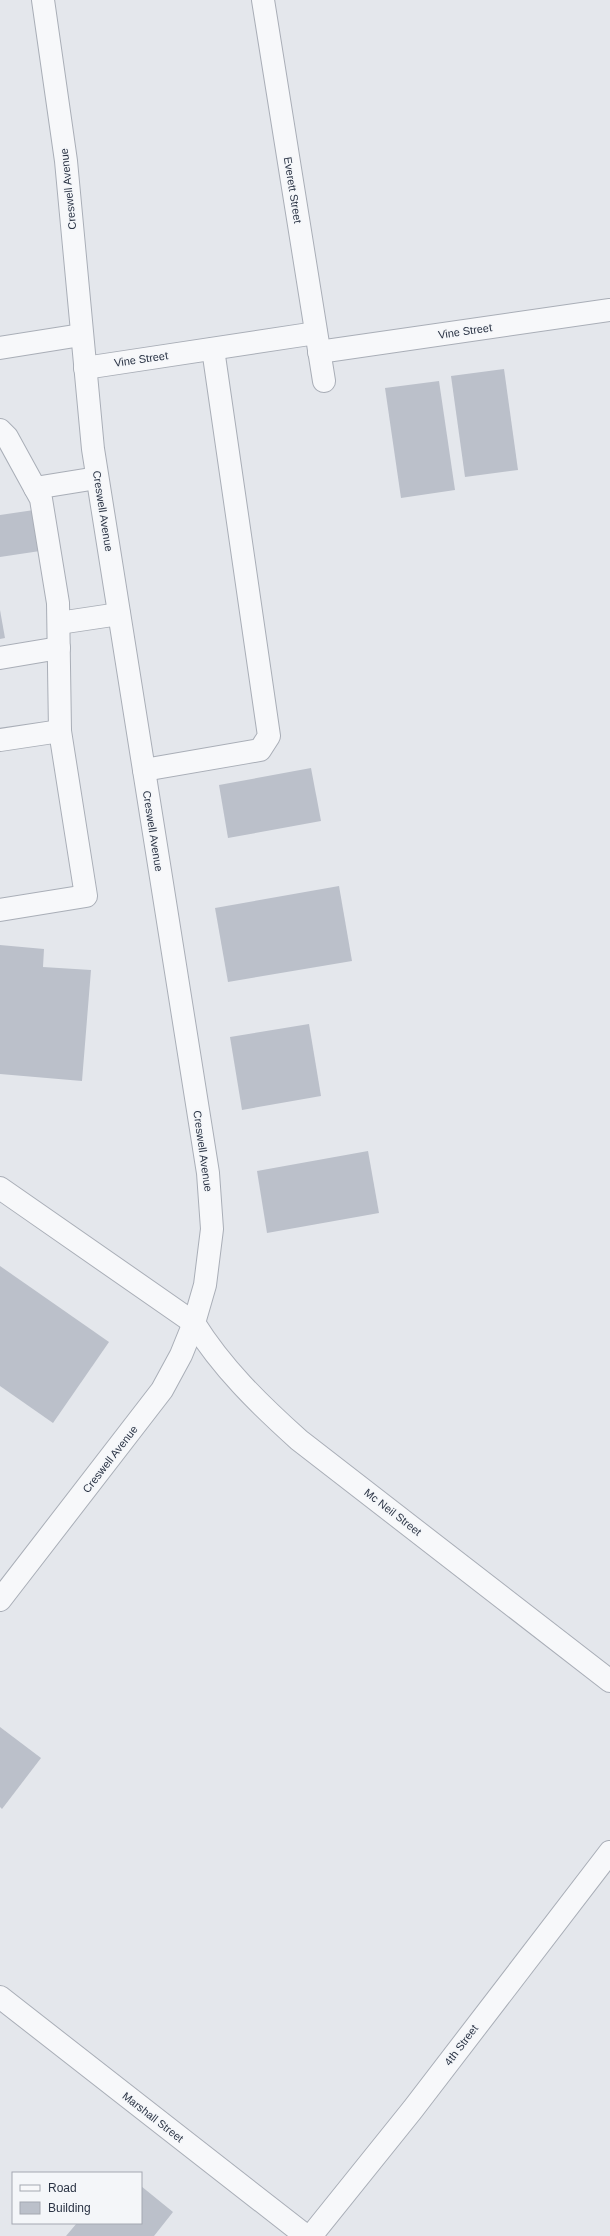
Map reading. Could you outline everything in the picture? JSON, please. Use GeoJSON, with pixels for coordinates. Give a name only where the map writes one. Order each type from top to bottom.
{"type":"FeatureCollection","features":[{"type":"Feature","properties":{"kind":"street","name":"Creswell Avenue"},"geometry":{"type":"LineString","coordinates":[[0,1600],[162,1390],[181,1355],[194,1323],[204,1285],[212,1229],[208,1173],[97,478],[84,368],[66,161],[43,0]]}},
{"type":"Feature","properties":{"kind":"street","name":"Everett Street"},"geometry":{"type":"LineString","coordinates":[[263,0],[324,381]]}},
{"type":"Feature","properties":{"kind":"street","name":"Vine Street"},"geometry":{"type":"LineString","coordinates":[[84,368],[213,349],[318,343],[610,310]]}},
{"type":"Feature","properties":{"kind":"street"},"geometry":{"type":"LineString","coordinates":[[0,348],[81,335]]}},
{"type":"Feature","properties":{"kind":"street"},"geometry":{"type":"LineString","coordinates":[[144,770],[260,750],[269,736],[213,349]]}},
{"type":"Feature","properties":{"kind":"street"},"geometry":{"type":"LineString","coordinates":[[0,430],[7,437],[41,499],[58,603],[60,731],[86,896],[0,910]]}},
{"type":"Feature","properties":{"kind":"street"},"geometry":{"type":"LineString","coordinates":[[35,488],[97,478]]}},
{"type":"Feature","properties":{"kind":"street"},"geometry":{"type":"LineString","coordinates":[[59,623],[119,614]]}},
{"type":"Feature","properties":{"kind":"street"},"geometry":{"type":"LineString","coordinates":[[0,658],[59,648]]}},
{"type":"Feature","properties":{"kind":"street"},"geometry":{"type":"LineString","coordinates":[[0,740],[60,731]]}},
{"type":"Feature","properties":{"kind":"street"},"geometry":{"type":"LineString","coordinates":[[0,1188],[194,1323]]}},
{"type":"Feature","properties":{"kind":"street","name":"Mc Neil Street"},"geometry":{"type":"LineString","coordinates":[[194,1323],[211,1351],[259,1404],[299,1440],[610,1681]]}},
{"type":"Feature","properties":{"kind":"street","name":"4th Street"},"geometry":{"type":"LineString","coordinates":[[311,2236],[413,2109],[610,1852]]}},
{"type":"Feature","properties":{"kind":"street","name":"Marshall Street"},"geometry":{"type":"LineString","coordinates":[[0,1997],[306,2236]]}},
{"type":"Feature","properties":{"kind":"building"},"geometry":{"type":"Polygon","coordinates":[[[504,369],[518,470],[465,477],[451,376],[504,369]]]}},
{"type":"Feature","properties":{"kind":"building"},"geometry":{"type":"Polygon","coordinates":[[[439,381],[455,490],[401,498],[385,388],[439,381]]]}},
{"type":"Feature","properties":{"kind":"building"},"geometry":{"type":"Polygon","coordinates":[[[34,510],[40,551],[0,557],[0,515],[34,510]]]}},
{"type":"Feature","properties":{"kind":"building"},"geometry":{"type":"Polygon","coordinates":[[[0,610],[5,638],[0,639],[0,610]]]}},
{"type":"Feature","properties":{"kind":"building"},"geometry":{"type":"Polygon","coordinates":[[[311,768],[321,821],[228,838],[219,785],[311,768]]]}},
{"type":"Feature","properties":{"kind":"building"},"geometry":{"type":"Polygon","coordinates":[[[339,886],[352,961],[228,982],[215,908],[339,886]]]}},
{"type":"Feature","properties":{"kind":"building"},"geometry":{"type":"Polygon","coordinates":[[[0,945],[44,949],[43,967],[91,970],[82,1081],[0,1074],[0,945]]]}},
{"type":"Feature","properties":{"kind":"building"},"geometry":{"type":"Polygon","coordinates":[[[309,1024],[321,1096],[242,1110],[230,1037],[309,1024]]]}},
{"type":"Feature","properties":{"kind":"building"},"geometry":{"type":"Polygon","coordinates":[[[368,1151],[379,1213],[267,1233],[257,1171],[368,1151]]]}},
{"type":"Feature","properties":{"kind":"building"},"geometry":{"type":"Polygon","coordinates":[[[0,1266],[109,1342],[53,1423],[0,1386],[0,1266]]]}},
{"type":"Feature","properties":{"kind":"building"},"geometry":{"type":"Polygon","coordinates":[[[0,1727],[41,1758],[2,1809],[0,1807],[0,1727]]]}},
{"type":"Feature","properties":{"kind":"building"},"geometry":{"type":"Polygon","coordinates":[[[142,2187],[173,2212],[154,2236],[66,2236],[76,2224],[142,2224],[142,2187]]]}}]}
